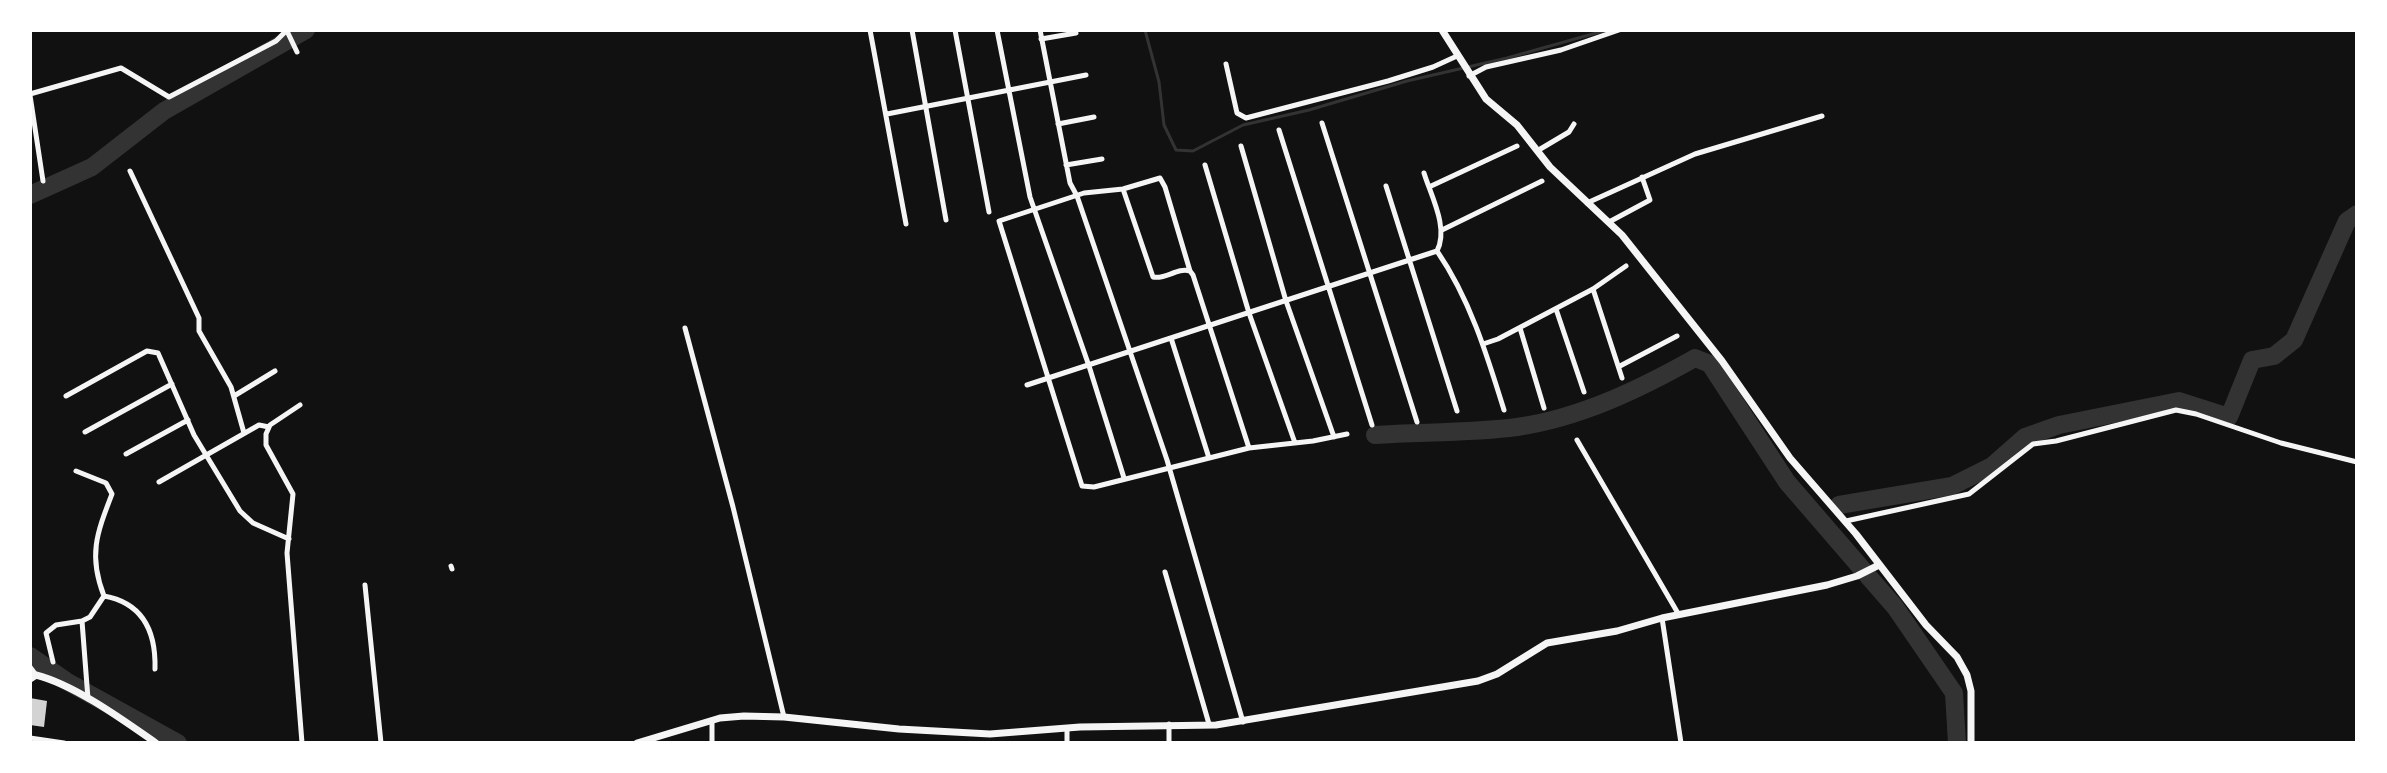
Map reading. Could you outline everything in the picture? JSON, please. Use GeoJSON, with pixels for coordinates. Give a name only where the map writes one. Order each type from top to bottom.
{"type":"FeatureCollection","features":[{"type":"Feature","properties":{"kind":"street"},"geometry":{"type":"LineString","coordinates":[[870,30],[906,224]]}},
{"type":"Feature","properties":{"kind":"street"},"geometry":{"type":"LineString","coordinates":[[912,30],[946,220]]}},
{"type":"Feature","properties":{"kind":"street"},"geometry":{"type":"LineString","coordinates":[[955,30],[989,212]]}},
{"type":"Feature","properties":{"kind":"street"},"geometry":{"type":"LineString","coordinates":[[998,30],[1030,197],[1036,208],[1089,366],[1124,478]]}},
{"type":"Feature","properties":{"kind":"street"},"geometry":{"type":"LineString","coordinates":[[1040,30],[1070,183],[1077,195],[1169,467],[1244,722]]}},
{"type":"Feature","properties":{"kind":"street"},"geometry":{"type":"LineString","coordinates":[[1442,30],[1468,75],[1497,110],[1517,125],[1537,151],[1587,203],[1609,222],[1642,259],[1722,360],[1790,458],[1846,521],[1926,625],[1950,649],[1967,675],[1972,700],[1971,743]]}},
{"type":"Feature","properties":{"kind":"street"},"geometry":{"type":"LineString","coordinates":[[1468,75],[1486,67],[1561,50],[1619,30]]}},
{"type":"Feature","properties":{"kind":"street"},"geometry":{"type":"LineString","coordinates":[[43,181],[30,95],[122,68],[170,97],[231,66],[288,32],[297,52]]}},
{"type":"Feature","properties":{"kind":"street"},"geometry":{"type":"LineString","coordinates":[[1041,39],[1076,33]]}},
{"type":"Feature","properties":{"kind":"street"},"geometry":{"type":"LineString","coordinates":[[1226,64],[1237,113],[1246,118],[1388,81],[1457,57]]}},
{"type":"Feature","properties":{"kind":"street"},"geometry":{"type":"LineString","coordinates":[[887,114],[1086,75]]}},
{"type":"Feature","properties":{"kind":"street"},"geometry":{"type":"LineString","coordinates":[[1587,203],[1695,154],[1822,116]]}},
{"type":"Feature","properties":{"kind":"street"},"geometry":{"type":"LineString","coordinates":[[1058,124],[1094,117]]}},
{"type":"Feature","properties":{"kind":"street"},"geometry":{"type":"LineString","coordinates":[[1322,123],[1417,422]]}},
{"type":"Feature","properties":{"kind":"street"},"geometry":{"type":"LineString","coordinates":[[1537,151],[1569,132],[1575,124]]}},
{"type":"Feature","properties":{"kind":"street"},"geometry":{"type":"LineString","coordinates":[[1279,130],[1372,425]]}},
{"type":"Feature","properties":{"kind":"street"},"geometry":{"type":"LineString","coordinates":[[1241,146],[1286,301],[1334,437]]}},
{"type":"Feature","properties":{"kind":"street"},"geometry":{"type":"LineString","coordinates":[[1429,187],[1517,146]]}},
{"type":"Feature","properties":{"kind":"street"},"geometry":{"type":"LineString","coordinates":[[1066,165],[1101,159]]}},
{"type":"Feature","properties":{"kind":"street"},"geometry":{"type":"LineString","coordinates":[[1205,165],[1249,313],[1294,443]]}},
{"type":"Feature","properties":{"kind":"street"},"geometry":{"type":"LineString","coordinates":[[130,171],[199,318],[199,331],[234,396],[244,433]]}},
{"type":"Feature","properties":{"kind":"street"},"geometry":{"type":"LineString","coordinates":[[1027,386],[1437,251],[1442,242],[1442,230],[1424,173]]}},
{"type":"Feature","properties":{"kind":"street"},"geometry":{"type":"LineString","coordinates":[[1609,222],[1650,200],[1642,177]]}},
{"type":"Feature","properties":{"kind":"street"},"geometry":{"type":"LineString","coordinates":[[1249,448],[1190,271],[1165,187],[1160,178],[1123,189],[1077,195],[1000,219],[999,223],[1082,486],[1087,488],[1249,448],[1347,434]]}},
{"type":"Feature","properties":{"kind":"street"},"geometry":{"type":"LineString","coordinates":[[1442,230],[1542,181]]}},
{"type":"Feature","properties":{"kind":"street"},"geometry":{"type":"LineString","coordinates":[[1386,186],[1457,411]]}},
{"type":"Feature","properties":{"kind":"street"},"geometry":{"type":"LineString","coordinates":[[1123,189],[1153,277],[1160,278],[1182,270],[1190,271]]}},
{"type":"Feature","properties":{"kind":"street"},"geometry":{"type":"LineString","coordinates":[[1437,251],[1448,267],[1483,344],[1504,410]]}},
{"type":"Feature","properties":{"kind":"street"},"geometry":{"type":"LineString","coordinates":[[1483,344],[1520,328],[1593,289],[1626,266]]}},
{"type":"Feature","properties":{"kind":"street"},"geometry":{"type":"LineString","coordinates":[[1593,289],[1620,366],[1622,378]]}},
{"type":"Feature","properties":{"kind":"street"},"geometry":{"type":"LineString","coordinates":[[1556,309],[1584,392]]}},
{"type":"Feature","properties":{"kind":"street"},"geometry":{"type":"LineString","coordinates":[[684,328],[733,507],[784,717]]}},
{"type":"Feature","properties":{"kind":"street"},"geometry":{"type":"LineString","coordinates":[[1520,328],[1544,408]]}},
{"type":"Feature","properties":{"kind":"street"},"geometry":{"type":"LineString","coordinates":[[1620,366],[1677,336]]}},
{"type":"Feature","properties":{"kind":"street"},"geometry":{"type":"LineString","coordinates":[[1171,338],[1209,458]]}},
{"type":"Feature","properties":{"kind":"street"},"geometry":{"type":"LineString","coordinates":[[66,396],[147,351],[158,353],[194,435],[240,511],[253,523],[289,539]]}},
{"type":"Feature","properties":{"kind":"street"},"geometry":{"type":"LineString","coordinates":[[234,396],[275,371]]}},
{"type":"Feature","properties":{"kind":"street"},"geometry":{"type":"LineString","coordinates":[[85,432],[172,384]]}},
{"type":"Feature","properties":{"kind":"street"},"geometry":{"type":"LineString","coordinates":[[300,405],[269,427],[266,445],[293,494],[287,553],[302,743]]}},
{"type":"Feature","properties":{"kind":"street"},"geometry":{"type":"LineString","coordinates":[[1846,521],[1969,494],[2033,444],[2056,441],[2176,410],[2196,414],[2281,444],[2357,462]]}},
{"type":"Feature","properties":{"kind":"street"},"geometry":{"type":"LineString","coordinates":[[126,454],[188,420]]}},
{"type":"Feature","properties":{"kind":"street"},"geometry":{"type":"LineString","coordinates":[[159,482],[259,425],[269,427]]}},
{"type":"Feature","properties":{"kind":"street"},"geometry":{"type":"LineString","coordinates":[[1576,440],[1679,615]]}},
{"type":"Feature","properties":{"kind":"street"},"geometry":{"type":"LineString","coordinates":[[76,471],[106,483],[112,494],[98,527],[94,561],[104,597]]}},
{"type":"Feature","properties":{"kind":"street"},"geometry":{"type":"LineString","coordinates":[[637,743],[712,721],[735,717],[784,717],[871,727],[973,734],[1244,722],[1478,681],[1497,674],[1547,643],[1617,631],[1662,618],[1827,585],[1857,576],[1879,565]]}},
{"type":"Feature","properties":{"kind":"street"},"geometry":{"type":"LineString","coordinates":[[1165,572],[1209,724]]}},
{"type":"Feature","properties":{"kind":"street"},"geometry":{"type":"LineString","coordinates":[[365,585],[381,743]]}},
{"type":"Feature","properties":{"kind":"street"},"geometry":{"type":"LineString","coordinates":[[53,662],[46,633],[56,625],[82,621],[90,617],[104,597]]}},
{"type":"Feature","properties":{"kind":"street"},"geometry":{"type":"LineString","coordinates":[[104,597],[121,599],[136,611],[149,628],[155,649],[155,669]]}},
{"type":"Feature","properties":{"kind":"street"},"geometry":{"type":"LineString","coordinates":[[1662,618],[1681,743]]}},
{"type":"Feature","properties":{"kind":"street"},"geometry":{"type":"LineString","coordinates":[[82,621],[88,700]]}},
{"type":"Feature","properties":{"kind":"street"},"geometry":{"type":"LineString","coordinates":[[30,667],[33,677],[88,700],[156,743]]}},
{"type":"Feature","properties":{"kind":"street"},"geometry":{"type":"LineString","coordinates":[[712,721],[712,743]]}},
{"type":"Feature","properties":{"kind":"street"},"geometry":{"type":"LineString","coordinates":[[1169,724],[1170,743]]}},
{"type":"Feature","properties":{"kind":"street"},"geometry":{"type":"LineString","coordinates":[[1067,729],[1067,743]]}},
{"type":"Feature","properties":{"kind":"street"},"geometry":{"type":"LineString","coordinates":[[30,738],[64,743]]}},
{"type":"Feature","properties":{"kind":"building"},"geometry":{"type":"Polygon","coordinates":[[[30,698],[47,701],[44,727],[30,725],[30,698]]]}},
{"type":"Feature","properties":{"kind":"waterway"},"geometry":{"type":"LineString","coordinates":[[30,195],[92,167],[164,111],[306,30]]}},
{"type":"Feature","properties":{"kind":"waterway"},"geometry":{"type":"LineString","coordinates":[[1145,30],[1159,82],[1164,125],[1176,150],[1193,151],[1243,125],[1309,110],[1407,81],[1507,58],[1607,30]]}},
{"type":"Feature","properties":{"kind":"waterway"},"geometry":{"type":"LineString","coordinates":[[1839,505],[1952,486],[1992,466],[2025,437],[2059,425],[2179,401],[2229,417],[2252,360],[2274,356],[2294,340],[2347,221],[2357,214]]}},
{"type":"Feature","properties":{"kind":"waterway"},"geometry":{"type":"LineString","coordinates":[[1375,435],[1482,430],[1540,423],[1609,401],[1695,358],[1710,364],[1787,482],[1863,570]]}},
{"type":"Feature","properties":{"kind":"waterway"},"geometry":{"type":"LineString","coordinates":[[1868,576],[1895,607],[1954,693],[1957,743]]}},
{"type":"Feature","properties":{"kind":"waterway"},"geometry":{"type":"LineString","coordinates":[[30,656],[66,681],[178,743]]}}]}
